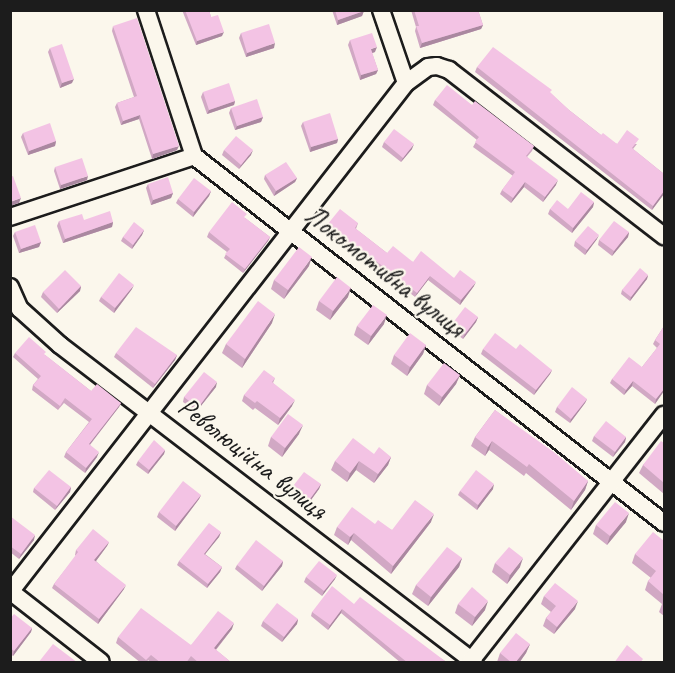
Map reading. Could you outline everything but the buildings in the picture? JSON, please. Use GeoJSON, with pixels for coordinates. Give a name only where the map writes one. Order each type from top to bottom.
{"type":"FeatureCollection","features":[{"type":"Feature","properties":{"kind":"street"},"geometry":{"type":"LineString","coordinates":[[10,217],[194,156],[146,10]]}},
{"type":"Feature","properties":{"kind":"street"},"geometry":{"type":"LineString","coordinates":[[381,10],[406,83]]}},
{"type":"Feature","properties":{"kind":"street"},"geometry":{"type":"LineString","coordinates":[[101,663],[11,592],[406,83],[428,68],[437,66],[449,70],[664,236]]}},
{"type":"Feature","properties":{"kind":"street","name":"Локомотивна вулиця"},"geometry":{"type":"LineString","coordinates":[[194,156],[664,523]]}},
{"type":"Feature","properties":{"kind":"street","name":"Революційна вулиця"},"geometry":{"type":"LineString","coordinates":[[10,287],[20,309],[60,345],[472,662]]}},
{"type":"Feature","properties":{"kind":"street"},"geometry":{"type":"LineString","coordinates":[[472,662],[664,415]]}}]}
